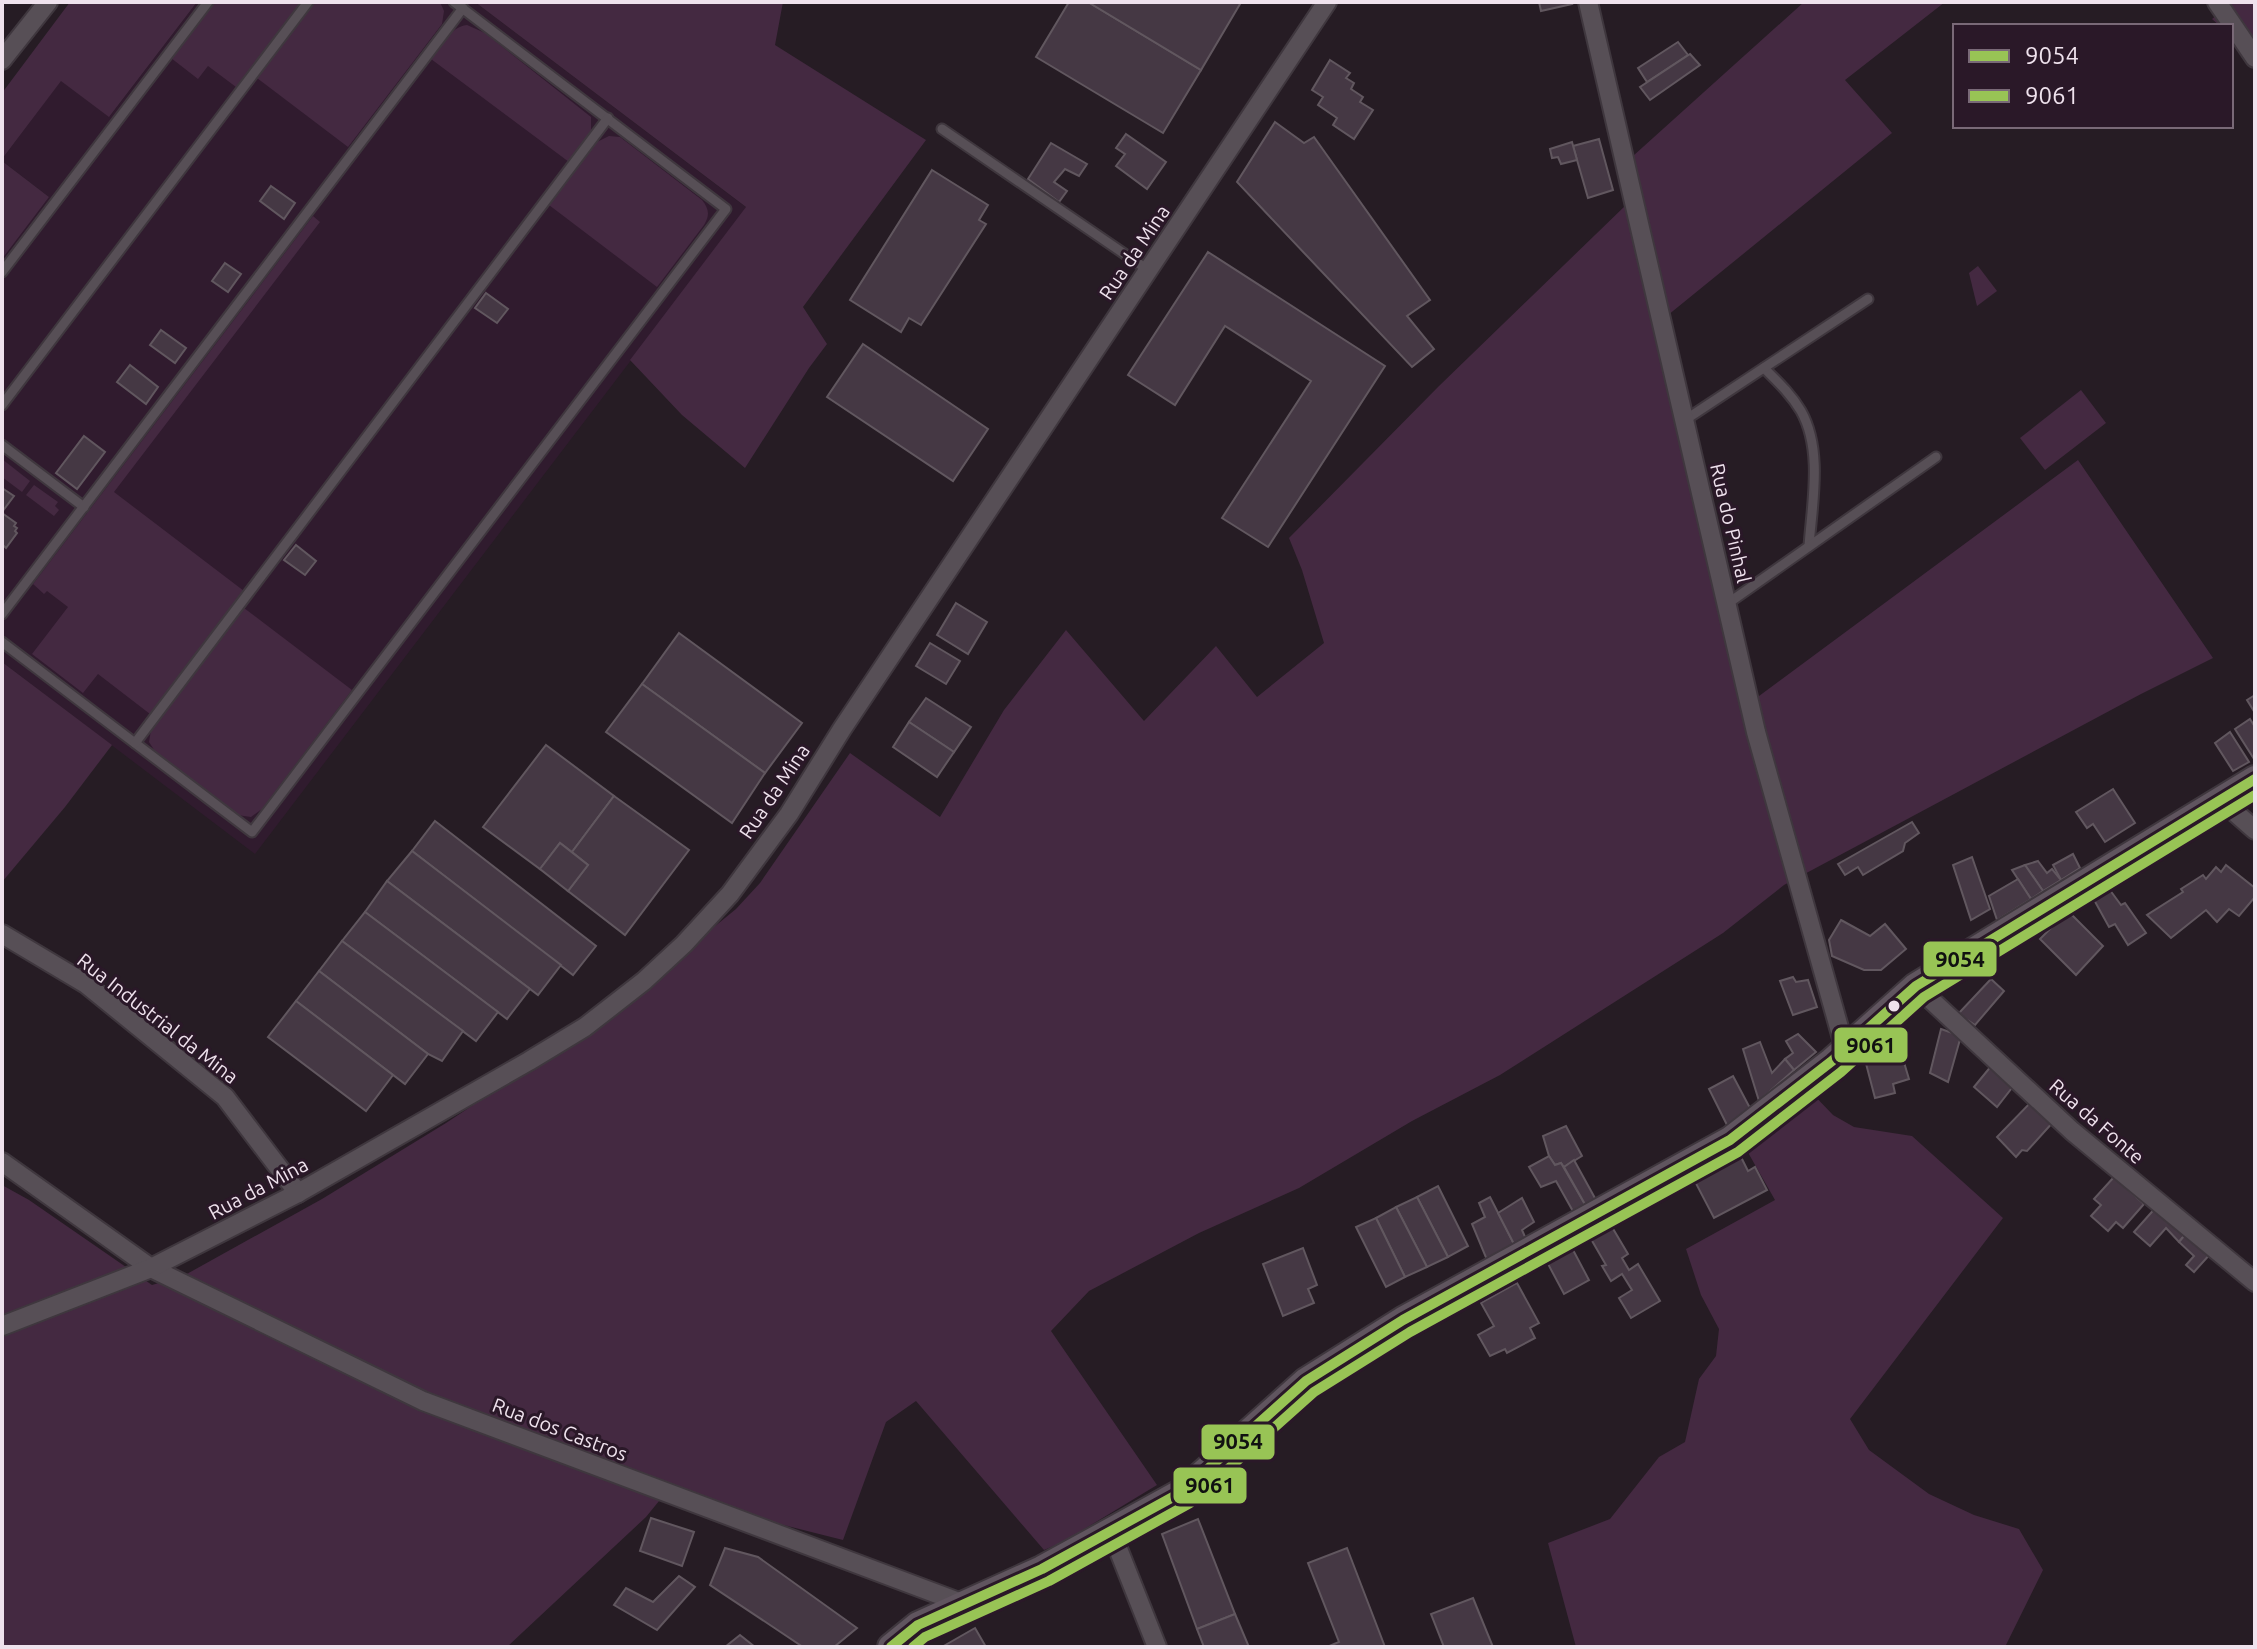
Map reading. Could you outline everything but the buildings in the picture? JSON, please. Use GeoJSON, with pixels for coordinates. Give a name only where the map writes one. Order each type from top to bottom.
{"type":"FeatureCollection","features":[{"type":"Feature","properties":{"kind":"street"},"geometry":{"type":"LineString","coordinates":[[2,60],[48,2]]}},
{"type":"Feature","properties":{"kind":"street","name":"Rua da Mina"},"geometry":{"type":"LineString","coordinates":[[2,1326],[151,1268],[298,1193],[585,1027],[644,981],[684,944],[730,894],[789,814],[859,703],[1327,2]]}},
{"type":"Feature","properties":{"kind":"street","name":"Rua do Pinhal"},"geometry":{"type":"LineString","coordinates":[[1588,2],[1756,732],[1845,1049]]}},
{"type":"Feature","properties":{"kind":"street"},"geometry":{"type":"LineString","coordinates":[[2217,2],[2232,24]]}},
{"type":"Feature","properties":{"kind":"street"},"geometry":{"type":"LineString","coordinates":[[2233,26],[2255,58]]}},
{"type":"Feature","properties":{"kind":"street"},"geometry":{"type":"LineString","coordinates":[[891,1647],[918,1625],[1042,1569],[1182,1492],[1306,1381],[1403,1320],[1730,1140],[1845,1049],[1916,986],[2255,779]]}},
{"type":"Feature","properties":{"kind":"street"},"geometry":{"type":"LineString","coordinates":[[2222,801],[2255,830]]}},
{"type":"Feature","properties":{"kind":"street","name":"Rua Industrial da Mina"},"geometry":{"type":"LineString","coordinates":[[2,934],[86,984],[225,1097],[298,1193]]}},
{"type":"Feature","properties":{"kind":"street","name":"Rua da Fonte"},"geometry":{"type":"LineString","coordinates":[[1916,986],[2072,1131],[2255,1282]]}},
{"type":"Feature","properties":{"kind":"street"},"geometry":{"type":"LineString","coordinates":[[2,1162],[151,1268]]}},
{"type":"Feature","properties":{"kind":"street","name":"Rua dos Castros"},"geometry":{"type":"LineString","coordinates":[[151,1268],[423,1401],[964,1604]]}},
{"type":"Feature","properties":{"kind":"street"},"geometry":{"type":"LineString","coordinates":[[1111,1531],[1157,1647]]}},
{"type":"Feature","properties":{"kind":"lane"},"geometry":{"type":"LineString","coordinates":[[2,272],[208,2]]}},
{"type":"Feature","properties":{"kind":"lane"},"geometry":{"type":"LineString","coordinates":[[2,405],[308,2]]}},
{"type":"Feature","properties":{"kind":"lane"},"geometry":{"type":"LineString","coordinates":[[2,614],[458,5],[726,209],[252,832],[2,642]]}},
{"type":"Feature","properties":{"kind":"lane"},"geometry":{"type":"LineString","coordinates":[[135,743],[608,118]]}},
{"type":"Feature","properties":{"kind":"lane"},"geometry":{"type":"LineString","coordinates":[[942,129],[1148,270]]}},
{"type":"Feature","properties":{"kind":"lane"},"geometry":{"type":"LineString","coordinates":[[1685,420],[1868,299]]}},
{"type":"Feature","properties":{"kind":"lane"},"geometry":{"type":"LineString","coordinates":[[1764,368],[1784,387],[1802,412],[1811,443],[1814,479],[1809,546]]}},
{"type":"Feature","properties":{"kind":"lane"},"geometry":{"type":"LineString","coordinates":[[2,445],[84,507]]}},
{"type":"Feature","properties":{"kind":"lane"},"geometry":{"type":"LineString","coordinates":[[1727,604],[1936,457]]}},
{"type":"Feature","properties":{"kind":"shaded area"},"geometry":{"type":"Polygon","coordinates":[[[70,2],[197,2],[109,117],[61,81],[2,159],[2,93],[70,2]]]}},
{"type":"Feature","properties":{"kind":"shaded area"},"geometry":{"type":"Polygon","coordinates":[[[197,2],[475,2],[747,208],[255,854],[2,662],[2,259],[49,197],[2,159],[61,80],[110,116],[197,2]]]}},
{"type":"Feature","properties":{"kind":"shaded area"},"geometry":{"type":"Polygon","coordinates":[[[214,2],[302,2],[236,87],[208,66],[198,79],[171,58],[214,2]]]}},
{"type":"Feature","properties":{"kind":"shaded area"},"geometry":{"type":"Polygon","coordinates":[[[315,2],[440,2],[444,11],[442,24],[348,147],[257,78],[315,2]]]}},
{"type":"Feature","properties":{"kind":"shaded area"},"geometry":{"type":"Polygon","coordinates":[[[475,2],[783,2],[775,45],[926,140],[803,307],[827,344],[745,468],[682,415],[630,360],[746,207],[475,2]]]}},
{"type":"Feature","properties":{"kind":"shaded area"},"geometry":{"type":"Polygon","coordinates":[[[1804,2],[1945,2],[1845,80],[1892,133],[1657,324],[1755,699],[2078,460],[2213,658],[1784,885],[1723,933],[1500,1075],[1412,1121],[1299,1188],[1199,1233],[1089,1291],[1051,1331],[1157,1485],[1063,1542],[1044,1550],[916,1401],[886,1422],[843,1540],[708,1506],[668,1490],[646,1517],[507,1647],[2,1647],[2,1185],[29,1200],[152,1285],[185,1275],[322,1199],[446,1123],[595,1024],[736,909],[760,883],[850,753],[940,817],[1004,710],[1066,630],[1144,721],[1216,646],[1257,697],[1324,643],[1289,538],[1439,386],[1626,205],[1633,156],[1804,2]]]}},
{"type":"Feature","properties":{"kind":"shaded area"},"geometry":{"type":"Polygon","coordinates":[[[2233,2],[2255,2],[2255,57],[2233,29],[2233,24],[2218,24],[2212,19],[2233,2]]]}},
{"type":"Feature","properties":{"kind":"shaded area"},"geometry":{"type":"Polygon","coordinates":[[[467,25],[485,33],[591,117],[591,133],[569,162],[431,59],[451,33],[467,25]]]}},
{"type":"Feature","properties":{"kind":"shaded area"},"geometry":{"type":"Polygon","coordinates":[[[609,136],[620,137],[702,200],[707,209],[704,225],[657,287],[549,205],[597,142],[609,136]]]}},
{"type":"Feature","properties":{"kind":"shaded area"},"geometry":{"type":"Polygon","coordinates":[[[2,161],[49,197],[2,259],[2,161]]]}},
{"type":"Feature","properties":{"kind":"shaded area"},"geometry":{"type":"Polygon","coordinates":[[[313,216],[320,222],[114,492],[244,591],[150,714],[98,674],[83,693],[32,654],[68,607],[33,584],[313,216]]]}},
{"type":"Feature","properties":{"kind":"shaded area"},"geometry":{"type":"Polygon","coordinates":[[[1978,266],[1997,291],[1977,306],[1969,273],[1978,266]]]}},
{"type":"Feature","properties":{"kind":"shaded area"},"geometry":{"type":"Polygon","coordinates":[[[2081,390],[2106,423],[2045,470],[2020,438],[2081,390]]]}},
{"type":"Feature","properties":{"kind":"shaded area"},"geometry":{"type":"Polygon","coordinates":[[[2,459],[30,481],[22,492],[2,477],[2,459]]]}},
{"type":"Feature","properties":{"kind":"shaded area"},"geometry":{"type":"Polygon","coordinates":[[[34,485],[58,502],[55,506],[59,510],[54,516],[26,495],[34,485]]]}},
{"type":"Feature","properties":{"kind":"shaded area"},"geometry":{"type":"Polygon","coordinates":[[[244,608],[352,690],[262,809],[251,817],[237,815],[156,753],[149,742],[151,730],[244,608]]]}},
{"type":"Feature","properties":{"kind":"shaded area"},"geometry":{"type":"Polygon","coordinates":[[[2,662],[112,745],[2,882],[2,662]]]}},
{"type":"Feature","properties":{"kind":"shaded area"},"geometry":{"type":"Polygon","coordinates":[[[1810,1091],[1833,1115],[1854,1127],[1912,1136],[2003,1218],[1850,1419],[1869,1450],[1929,1494],[1974,1515],[2019,1529],[2043,1570],[2005,1647],[1576,1647],[1548,1543],[1610,1519],[1659,1457],[1685,1442],[1699,1379],[1716,1356],[1719,1329],[1701,1295],[1686,1249],[1775,1200],[1746,1149],[1810,1091]]]}},
{"type":"Feature","properties":{"kind":"transit line","name":"9054"},"geometry":{"type":"LineString","coordinates":[[891,1647],[918,1625],[1042,1569],[1182,1492],[1306,1381],[1403,1320],[1730,1140],[1832,1061],[1916,986],[2255,779]]}},
{"type":"Feature","properties":{"kind":"transit line","name":"9061"},"geometry":{"type":"LineString","coordinates":[[913,1647],[925,1637],[1049,1581],[1190,1503],[1314,1392],[1410,1332],[1738,1152],[1841,1072],[1924,997],[2255,795]]}}]}
